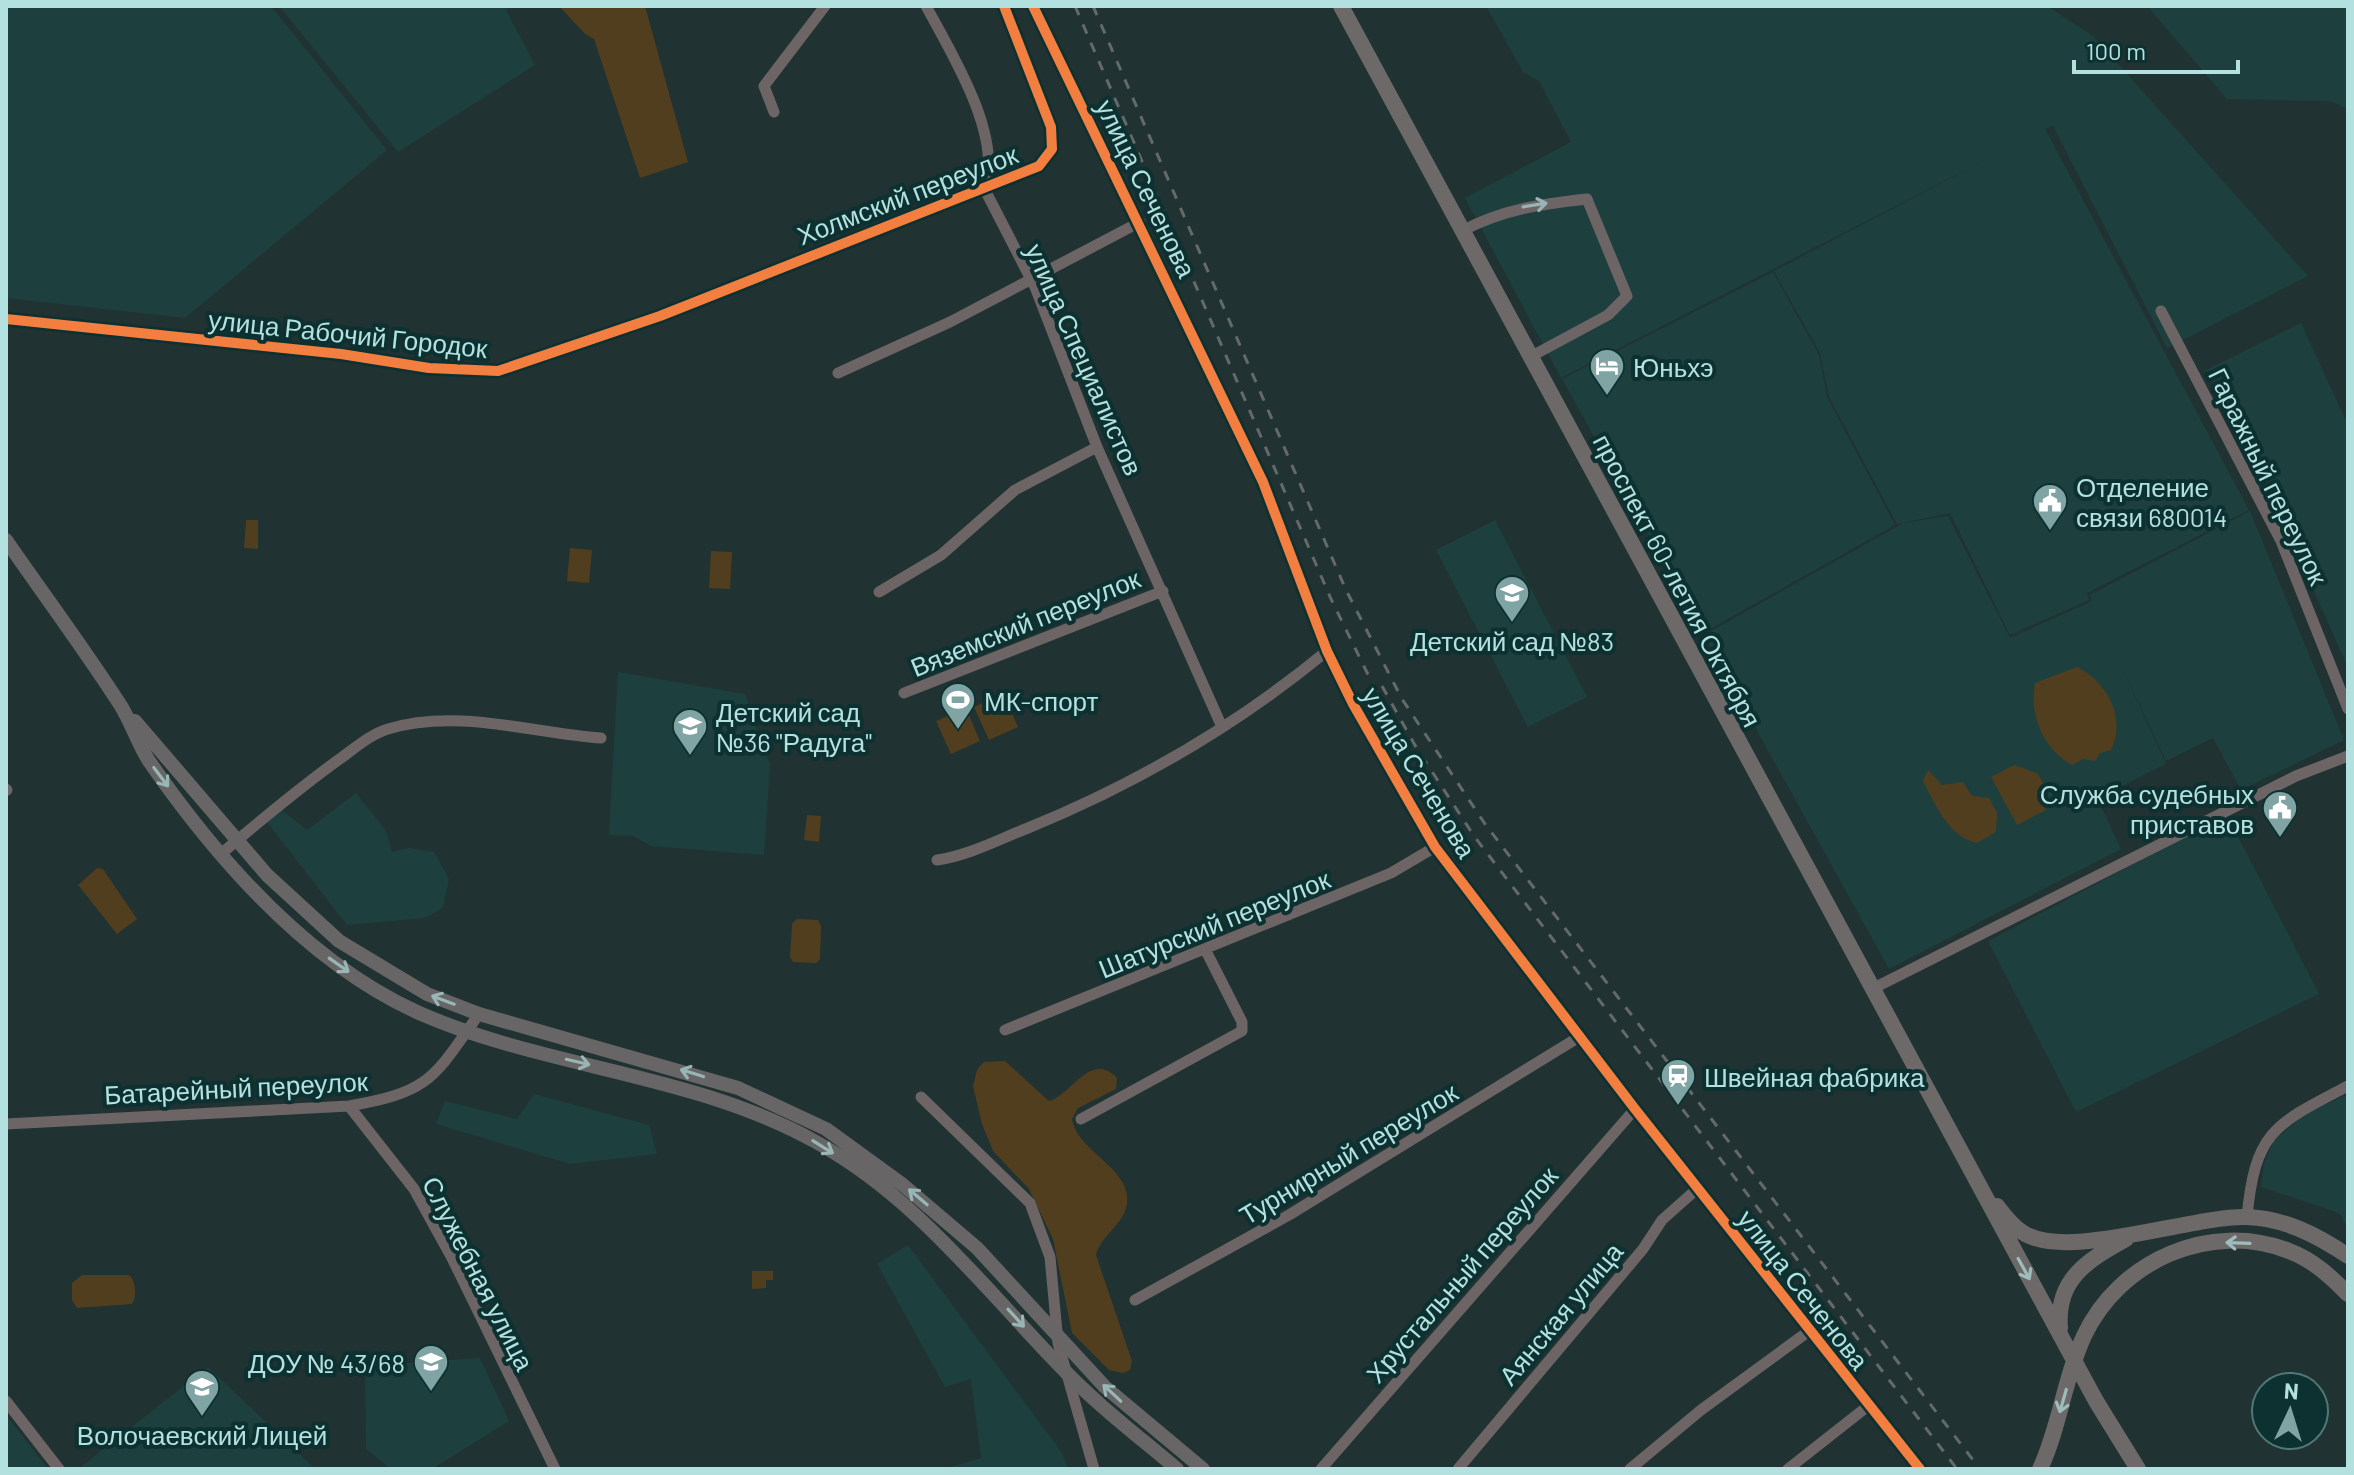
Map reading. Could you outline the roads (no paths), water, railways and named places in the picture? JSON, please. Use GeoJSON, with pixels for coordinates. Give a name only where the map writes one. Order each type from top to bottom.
{"type":"FeatureCollection","features":[{"type":"Feature","properties":{"kind":"highway","name":"проспект 60-летия Октября"},"geometry":{"type":"LineString","coordinates":[[1341,6],[1973,1176],[2138,1469]]}},
{"type":"Feature","properties":{"kind":"highway","name":"проспект 60-летия Октября"},"geometry":{"type":"LineString","coordinates":[[1973,1176],[2022,1233],[2040,1240],[2069,1243],[2208,1219],[2247,1217],[2304,1229],[2348,1256]]}},
{"type":"Feature","properties":{"kind":"highway"},"geometry":{"type":"LineString","coordinates":[[2065,1344],[2058,1309],[2067,1283],[2110,1248],[2138,1233]]}},
{"type":"Feature","properties":{"kind":"highway"},"geometry":{"type":"LineString","coordinates":[[2040,1469],[2084,1335],[2099,1308],[2131,1276],[2172,1252],[2203,1243],[2262,1244],[2288,1250],[2312,1262],[2348,1294]]}},
{"type":"Feature","properties":{"kind":"main road"},"geometry":{"type":"LineString","coordinates":[[6,540],[123,709],[147,758],[222,853],[290,924],[328,957],[374,989],[408,1007],[468,1030],[544,1054],[668,1083],[780,1124],[818,1143],[925,1223],[964,1260],[1093,1400],[1166,1450],[1203,1469]]}},
{"type":"Feature","properties":{"kind":"main road"},"geometry":{"type":"LineString","coordinates":[[123,709],[161,748],[236,842],[301,909],[339,941],[427,994],[549,1037],[685,1071],[780,1105],[826,1129],[864,1156],[977,1248],[1070,1352],[1166,1450],[1177,1469]]}},
{"type":"Feature","properties":{"kind":"street"},"geometry":{"type":"LineString","coordinates":[[774,112],[764,86],[825,6]]}},
{"type":"Feature","properties":{"kind":"street"},"geometry":{"type":"LineString","coordinates":[[926,6],[963,78],[989,144],[991,160],[985,190]]}},
{"type":"Feature","properties":{"kind":"street","name":"Холмский переулок"},"geometry":{"type":"LineString","coordinates":[[764,274],[985,190],[1039,166],[1048,157],[1054,141],[1033,73],[1004,6]]}},
{"type":"Feature","properties":{"kind":"street","name":"улица Сеченова"},"geometry":{"type":"LineString","coordinates":[[1033,6],[1263,482],[1327,651],[1353,704],[1435,847],[1635,1109],[1920,1469]]}},
{"type":"Feature","properties":{"kind":"street","name":"улица Специалистов"},"geometry":{"type":"LineString","coordinates":[[985,190],[1020,263],[1031,278],[1097,447],[1222,727]]}},
{"type":"Feature","properties":{"kind":"street"},"geometry":{"type":"LineString","coordinates":[[1462,231],[1492,215],[1520,207],[1587,199],[1627,296],[1608,315],[1530,357]]}},
{"type":"Feature","properties":{"kind":"street"},"geometry":{"type":"LineString","coordinates":[[838,373],[950,322],[1140,222]]}},
{"type":"Feature","properties":{"kind":"street","name":"улица Рабочий Городок"},"geometry":{"type":"LineString","coordinates":[[6,319],[487,372],[660,316],[764,274]]}},
{"type":"Feature","properties":{"kind":"street","name":"Гаражный переулок"},"geometry":{"type":"LineString","coordinates":[[2161,311],[2281,541],[2348,709]]}},
{"type":"Feature","properties":{"kind":"street"},"geometry":{"type":"LineString","coordinates":[[879,592],[908,578],[941,555],[1015,490],[1097,447]]}},
{"type":"Feature","properties":{"kind":"street","name":"Вяземский переулок"},"geometry":{"type":"LineString","coordinates":[[904,693],[1163,591]]}},
{"type":"Feature","properties":{"kind":"street"},"geometry":{"type":"LineString","coordinates":[[937,860],[970,855],[1139,779],[1222,727],[1327,651]]}},
{"type":"Feature","properties":{"kind":"street"},"geometry":{"type":"LineString","coordinates":[[222,853],[280,801],[386,729],[422,723],[473,724],[541,727],[601,738]]}},
{"type":"Feature","properties":{"kind":"street"},"geometry":{"type":"LineString","coordinates":[[1872,989],[2296,776],[2348,756]]}},
{"type":"Feature","properties":{"kind":"street","name":"Шатурский переулок"},"geometry":{"type":"LineString","coordinates":[[1005,1030],[1206,951],[1391,873],[1435,847]]}},
{"type":"Feature","properties":{"kind":"street"},"geometry":{"type":"LineString","coordinates":[[1081,1119],[1242,1031],[1242,1022],[1206,951]]}},
{"type":"Feature","properties":{"kind":"street","name":"Батарейный переулок"},"geometry":{"type":"LineString","coordinates":[[6,1124],[349,1106],[416,1090],[436,1073],[479,1014]]}},
{"type":"Feature","properties":{"kind":"street","name":"Турнирный переулок"},"geometry":{"type":"LineString","coordinates":[[1135,1300],[1289,1215],[1579,1037]]}},
{"type":"Feature","properties":{"kind":"street"},"geometry":{"type":"LineString","coordinates":[[2247,1217],[2257,1157],[2271,1134],[2299,1111],[2348,1086]]}},
{"type":"Feature","properties":{"kind":"street"},"geometry":{"type":"LineString","coordinates":[[921,1097],[1030,1203],[1050,1257],[1058,1343],[1094,1469]]}},
{"type":"Feature","properties":{"kind":"street","name":"Служебная улица"},"geometry":{"type":"LineString","coordinates":[[349,1106],[414,1189],[452,1258],[555,1469]]}},
{"type":"Feature","properties":{"kind":"street","name":"Хрустальный переулок"},"geometry":{"type":"LineString","coordinates":[[1321,1469],[1635,1109]]}},
{"type":"Feature","properties":{"kind":"street","name":"Аянская улица"},"geometry":{"type":"LineString","coordinates":[[1458,1469],[1643,1249],[1662,1220],[1698,1188]]}},
{"type":"Feature","properties":{"kind":"street"},"geometry":{"type":"LineString","coordinates":[[1630,1469],[1701,1410],[1809,1331]]}},
{"type":"Feature","properties":{"kind":"street"},"geometry":{"type":"LineString","coordinates":[[6,1401],[59,1469]]}},
{"type":"Feature","properties":{"kind":"street"},"geometry":{"type":"LineString","coordinates":[[1788,1469],[1868,1406]]}},
{"type":"Feature","properties":{"kind":"railway"},"geometry":{"type":"LineString","coordinates":[[1075,6],[1331,599],[1381,701]]}},
{"type":"Feature","properties":{"kind":"railway"},"geometry":{"type":"LineString","coordinates":[[1093,6],[1346,590],[1402,699],[1485,824],[1980,1469]]}},
{"type":"Feature","properties":{"kind":"railway"},"geometry":{"type":"LineString","coordinates":[[1382,686],[1416,747],[1474,836],[1957,1469]]}},
{"type":"Feature","properties":{"kind":"place","name":"Юньхэ"},"geometry":{"type":"Point","coordinates":[1607,397]}},
{"type":"Feature","properties":{"kind":"place","name":"Отделение связи 680014"},"geometry":{"type":"Point","coordinates":[2050,532]}},
{"type":"Feature","properties":{"kind":"place","name":"Детский сад №83"},"geometry":{"type":"Point","coordinates":[1512,624]}},
{"type":"Feature","properties":{"kind":"place","name":"МК-спорт"},"geometry":{"type":"Point","coordinates":[958,731]}},
{"type":"Feature","properties":{"kind":"place","name":"Детский сад №36 \"Радуга\""},"geometry":{"type":"Point","coordinates":[690,757]}},
{"type":"Feature","properties":{"kind":"place","name":"Служба судебных приставов"},"geometry":{"type":"Point","coordinates":[2280,839]}},
{"type":"Feature","properties":{"kind":"place","name":"Швейная фабрика"},"geometry":{"type":"Point","coordinates":[1678,1107]}},
{"type":"Feature","properties":{"kind":"place","name":"ДОУ № 43/68"},"geometry":{"type":"Point","coordinates":[431,1393]}},
{"type":"Feature","properties":{"kind":"place","name":"Волочаевский Лицей"},"geometry":{"type":"Point","coordinates":[202,1418]}}]}
